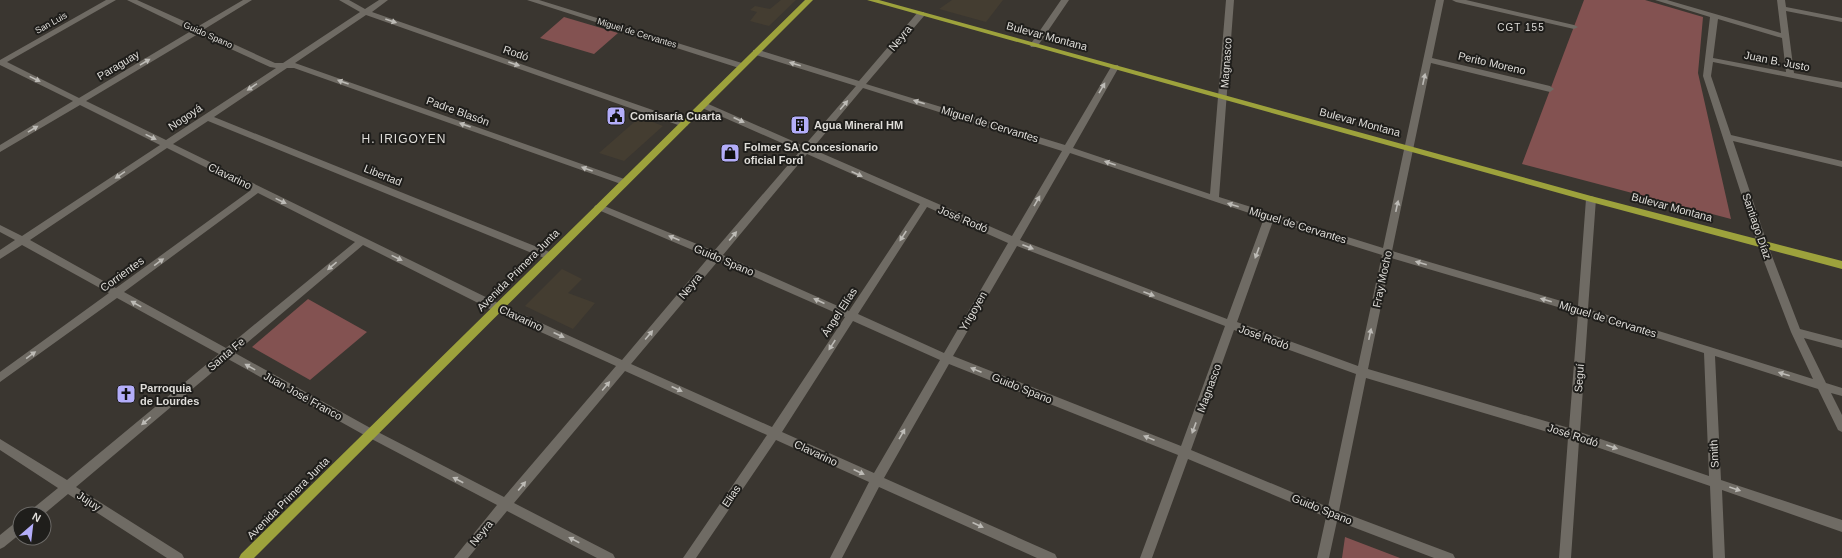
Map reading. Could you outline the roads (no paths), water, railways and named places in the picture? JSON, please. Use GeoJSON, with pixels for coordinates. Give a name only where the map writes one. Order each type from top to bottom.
{"type":"FeatureCollection","features":[{"type":"Feature","properties":{"kind":"main road","name":"Avenida Primera Junta"},"geometry":{"type":"LineString","coordinates":[[245,558],[809,0]]}},
{"type":"Feature","properties":{"kind":"main road","name":"Bulevar Montana"},"geometry":{"type":"LineString","coordinates":[[871,0],[1591,199],[1842,265]]}},
{"type":"Feature","properties":{"kind":"street","name":"San Luis"},"geometry":{"type":"LineString","coordinates":[[0,62],[112,0]]}},
{"type":"Feature","properties":{"kind":"street","name":"Guido Spano"},"geometry":{"type":"LineString","coordinates":[[132,0],[273,64],[285,66]]}},
{"type":"Feature","properties":{"kind":"street","name":"Paraguay"},"geometry":{"type":"LineString","coordinates":[[0,149],[248,0]]}},
{"type":"Feature","properties":{"kind":"street","name":"Rodó"},"geometry":{"type":"LineString","coordinates":[[343,0],[365,12],[684,124]]}},
{"type":"Feature","properties":{"kind":"street","name":"Nogoyá"},"geometry":{"type":"LineString","coordinates":[[0,255],[384,0]]}},
{"type":"Feature","properties":{"kind":"street","name":"Miguel de Cervantes"},"geometry":{"type":"LineString","coordinates":[[531,0],[742,66]]}},
{"type":"Feature","properties":{"kind":"street"},"geometry":{"type":"LineString","coordinates":[[1034,45],[1065,0]]}},
{"type":"Feature","properties":{"kind":"street","name":"Magnasco"},"geometry":{"type":"LineString","coordinates":[[1214,198],[1230,0]]}},
{"type":"Feature","properties":{"kind":"street","name":"Fray Mocho"},"geometry":{"type":"LineString","coordinates":[[1323,558],[1440,0]]}},
{"type":"Feature","properties":{"kind":"street"},"geometry":{"type":"LineString","coordinates":[[1456,0],[1574,26]]}},
{"type":"Feature","properties":{"kind":"street"},"geometry":{"type":"LineString","coordinates":[[1659,0],[1784,36]]}},
{"type":"Feature","properties":{"kind":"street"},"geometry":{"type":"LineString","coordinates":[[1790,74],[1781,4],[1842,20]]}},
{"type":"Feature","properties":{"kind":"street","name":"Neyra"},"geometry":{"type":"LineString","coordinates":[[460,558],[920,14]]}},
{"type":"Feature","properties":{"kind":"street","name":"Santiago Díaz"},"geometry":{"type":"LineString","coordinates":[[1714,17],[1707,76],[1762,243],[1796,332],[1842,427]]}},
{"type":"Feature","properties":{"kind":"street","name":"Miguel de Cervantes"},"geometry":{"type":"LineString","coordinates":[[756,52],[1067,149],[1387,253],[1583,311],[1842,392]]}},
{"type":"Feature","properties":{"kind":"street","name":"Juan B. Justo"},"geometry":{"type":"LineString","coordinates":[[1708,59],[1842,85]]}},
{"type":"Feature","properties":{"kind":"street","name":"Perito Moreno"},"geometry":{"type":"LineString","coordinates":[[1428,60],[1550,89]]}},
{"type":"Feature","properties":{"kind":"street","name":"Clavarino"},"geometry":{"type":"LineString","coordinates":[[0,62],[498,308],[1051,558]]}},
{"type":"Feature","properties":{"kind":"street","name":"Padre Blasón"},"geometry":{"type":"LineString","coordinates":[[285,66],[295,65],[624,182]]}},
{"type":"Feature","properties":{"kind":"street","name":"Yrigoyen"},"geometry":{"type":"LineString","coordinates":[[836,558],[876,480],[1115,67]]}},
{"type":"Feature","properties":{"kind":"street","name":"José Rodó"},"geometry":{"type":"LineString","coordinates":[[703,105],[925,204],[1014,241],[1232,325],[1362,372],[1575,435],[1842,526]]}},
{"type":"Feature","properties":{"kind":"street","name":"Libertad"},"geometry":{"type":"LineString","coordinates":[[208,117],[549,256]]}},
{"type":"Feature","properties":{"kind":"street"},"geometry":{"type":"LineString","coordinates":[[1727,137],[1842,164]]}},
{"type":"Feature","properties":{"kind":"street","name":"Corrientes"},"geometry":{"type":"LineString","coordinates":[[0,378],[258,189]]}},
{"type":"Feature","properties":{"kind":"street","name":"Seguí"},"geometry":{"type":"LineString","coordinates":[[1565,558],[1591,199]]}},
{"type":"Feature","properties":{"kind":"street","name":"Ángel Elías"},"geometry":{"type":"LineString","coordinates":[[774,434],[925,204]]}},
{"type":"Feature","properties":{"kind":"street","name":"Guido Spano"},"geometry":{"type":"LineString","coordinates":[[599,207],[852,315],[946,358],[1185,453],[1332,514],[1449,558]]}},
{"type":"Feature","properties":{"kind":"street","name":"Magnasco"},"geometry":{"type":"LineString","coordinates":[[1146,558],[1232,325],[1270,216]]}},
{"type":"Feature","properties":{"kind":"street","name":"Juan José Franco"},"geometry":{"type":"LineString","coordinates":[[0,228],[370,433],[608,558]]}},
{"type":"Feature","properties":{"kind":"street","name":"Santa Fe"},"geometry":{"type":"LineString","coordinates":[[44,506],[362,241]]}},
{"type":"Feature","properties":{"kind":"street"},"geometry":{"type":"LineString","coordinates":[[1796,332],[1842,344]]}},
{"type":"Feature","properties":{"kind":"street","name":"Smith"},"geometry":{"type":"LineString","coordinates":[[1709,351],[1719,558]]}},
{"type":"Feature","properties":{"kind":"street","name":"Elias"},"geometry":{"type":"LineString","coordinates":[[689,558],[774,434]]}},
{"type":"Feature","properties":{"kind":"street","name":"Jujuy"},"geometry":{"type":"LineString","coordinates":[[0,444],[178,558]]}},
{"type":"Feature","properties":{"kind":"street"},"geometry":{"type":"LineString","coordinates":[[0,543],[12,533]]}},
{"type":"Feature","properties":{"kind":"place","name":"Comisaría Cuarta"},"geometry":{"type":"Point","coordinates":[616,116]}},
{"type":"Feature","properties":{"kind":"place","name":"Agua Mineral HM"},"geometry":{"type":"Point","coordinates":[800,125]}},
{"type":"Feature","properties":{"kind":"place","name":"Folmer SA Concesionario oficial Ford"},"geometry":{"type":"Point","coordinates":[730,153]}},
{"type":"Feature","properties":{"kind":"place","name":"Parroquia de Lourdes"},"geometry":{"type":"Point","coordinates":[126,394]}},
{"type":"Feature","properties":{"kind":"district","name":"CGT 155"},"geometry":{"type":"Point","coordinates":[1521,27]}},
{"type":"Feature","properties":{"kind":"district","name":"H. IRIGOYEN"},"geometry":{"type":"Point","coordinates":[404,139]}}]}
